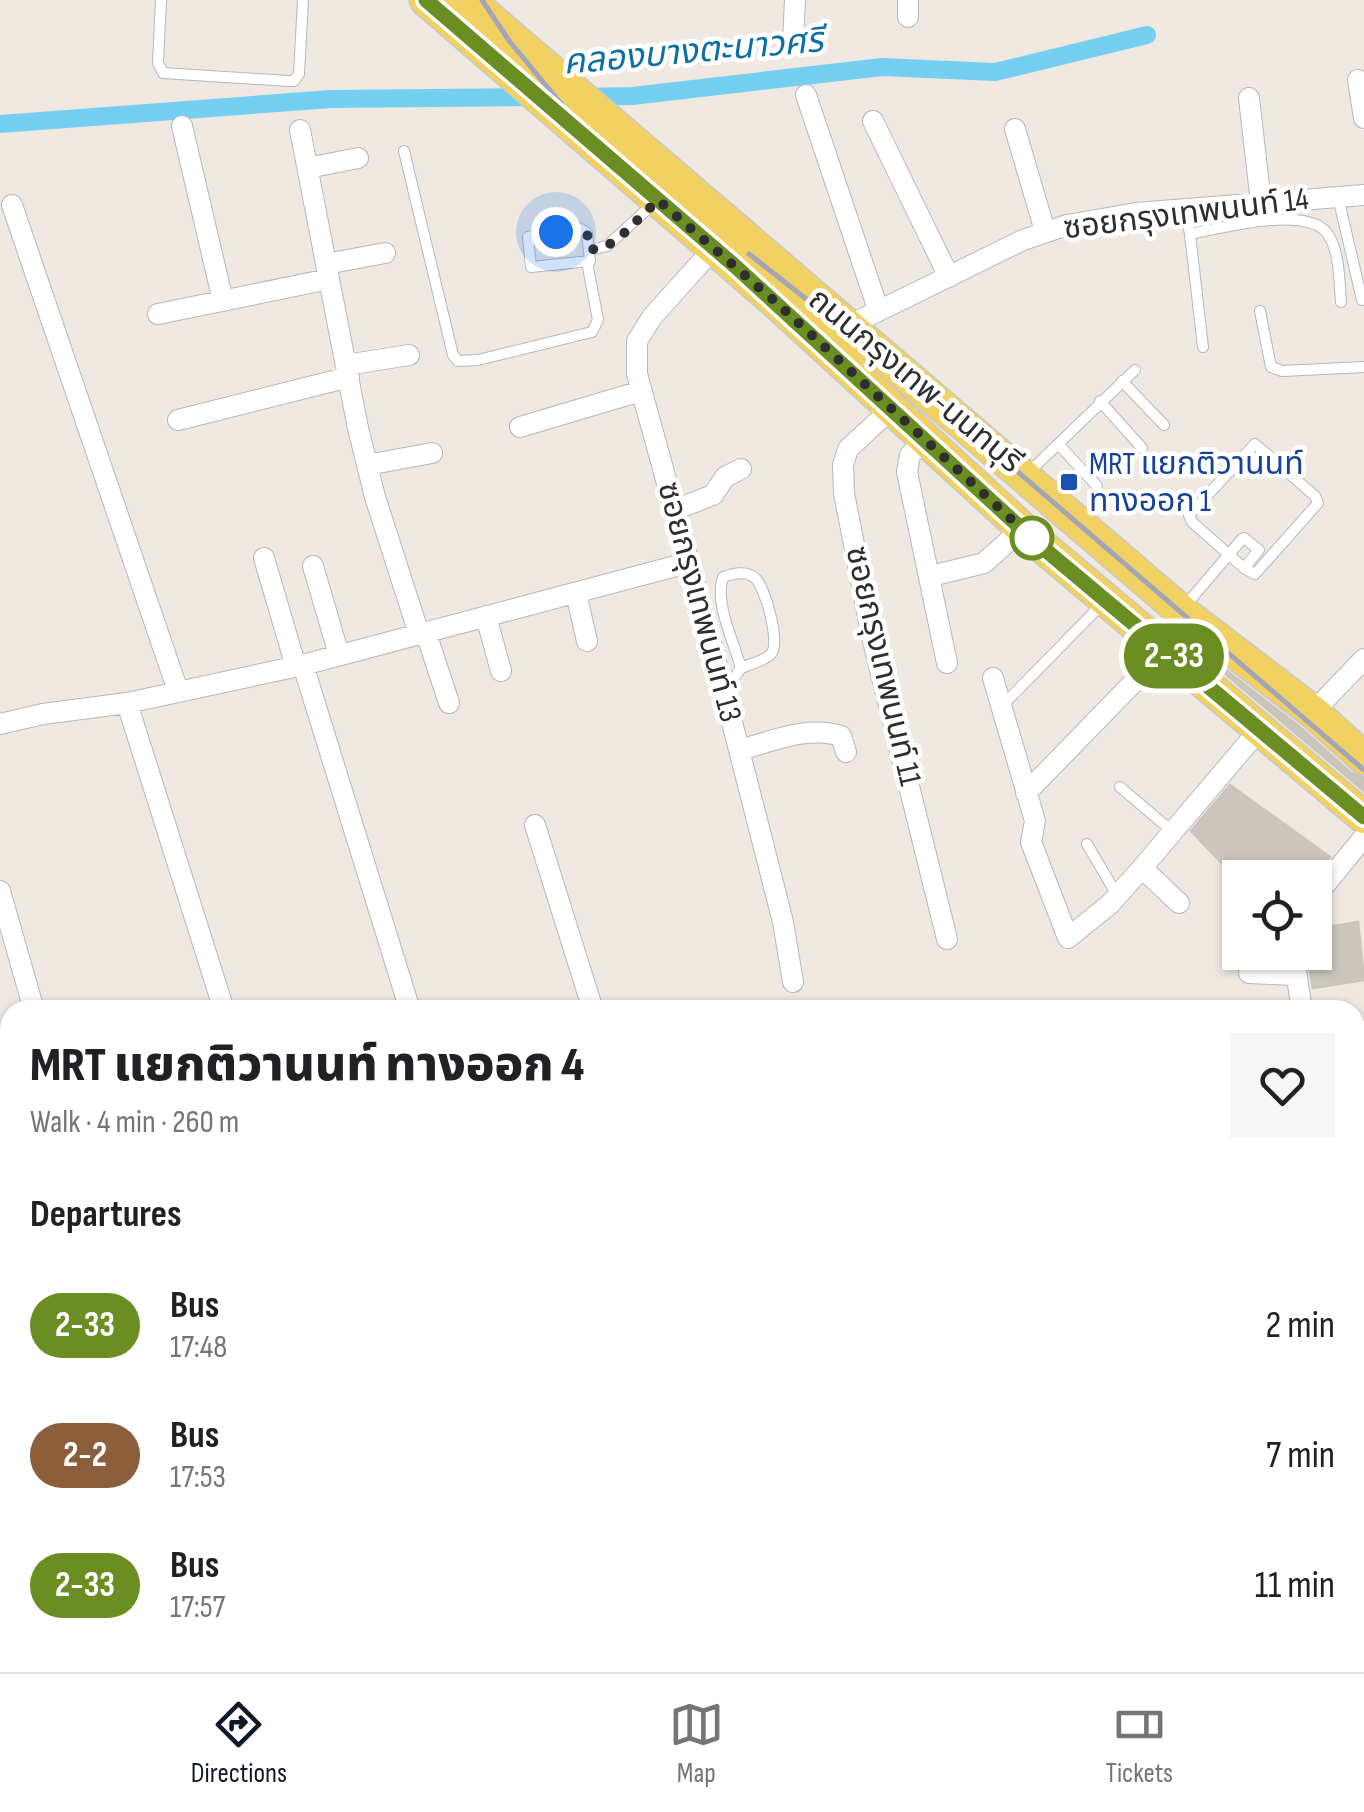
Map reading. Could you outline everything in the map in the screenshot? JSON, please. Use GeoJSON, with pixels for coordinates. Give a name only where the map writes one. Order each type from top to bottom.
{"type":"FeatureCollection","features":[{"type":"Feature","properties":{"kind":"main road","name":"ถนนกรุงเทพ-นนทบุรี"},"geometry":{"type":"LineString","coordinates":[[426,0],[474,11],[864,317],[1026,476],[1181,611],[1313,712],[1364,758]]}},
{"type":"Feature","properties":{"kind":"main road","name":"ถนนกรุงเทพ-นนทบุรี"},"geometry":{"type":"LineString","coordinates":[[474,11],[524,85],[714,248],[1023,528],[1364,817]]}},
{"type":"Feature","properties":{"kind":"street"},"geometry":{"type":"LineString","coordinates":[[793,40],[795,0]]}},
{"type":"Feature","properties":{"kind":"street"},"geometry":{"type":"LineString","coordinates":[[1358,80],[1363,111]]}},
{"type":"Feature","properties":{"kind":"street"},"geometry":{"type":"LineString","coordinates":[[806,95],[864,317]]}},
{"type":"Feature","properties":{"kind":"street"},"geometry":{"type":"LineString","coordinates":[[1249,98],[1261,203]]}},
{"type":"Feature","properties":{"kind":"street"},"geometry":{"type":"LineString","coordinates":[[872,121],[949,277]]}},
{"type":"Feature","properties":{"kind":"street"},"geometry":{"type":"LineString","coordinates":[[182,126],[223,300]]}},
{"type":"Feature","properties":{"kind":"street"},"geometry":{"type":"LineString","coordinates":[[1015,129],[1046,230]]}},
{"type":"Feature","properties":{"kind":"street"},"geometry":{"type":"LineString","coordinates":[[300,130],[367,465],[449,703]]}},
{"type":"Feature","properties":{"kind":"street"},"geometry":{"type":"LineString","coordinates":[[308,168],[358,158]]}},
{"type":"Feature","properties":{"kind":"street","name":"ซอยกรุงเทพนนท์ 14"},"geometry":{"type":"LineString","coordinates":[[864,317],[1046,230],[1136,213],[1364,195]]}},
{"type":"Feature","properties":{"kind":"street"},"geometry":{"type":"LineString","coordinates":[[12,205],[178,691]]}},
{"type":"Feature","properties":{"kind":"street","name":"ซอยกรุงเทพนนท์ 13"},"geometry":{"type":"LineString","coordinates":[[714,248],[652,317],[637,340],[635,356],[641,391],[740,750],[783,922],[793,982]]}},
{"type":"Feature","properties":{"kind":"street"},"geometry":{"type":"LineString","coordinates":[[158,314],[223,300],[384,252]]}},
{"type":"Feature","properties":{"kind":"street"},"geometry":{"type":"LineString","coordinates":[[178,420],[409,355]]}},
{"type":"Feature","properties":{"kind":"street"},"geometry":{"type":"LineString","coordinates":[[520,427],[641,391]]}},
{"type":"Feature","properties":{"kind":"street","name":"ซอยกรุงเทพนนท์ 11"},"geometry":{"type":"LineString","coordinates":[[890,410],[848,449],[843,465],[844,493],[872,637],[947,938]]}},
{"type":"Feature","properties":{"kind":"street"},"geometry":{"type":"LineString","coordinates":[[925,439],[910,455],[907,472],[947,663]]}},
{"type":"Feature","properties":{"kind":"street"},"geometry":{"type":"LineString","coordinates":[[367,465],[432,453]]}},
{"type":"Feature","properties":{"kind":"street"},"geometry":{"type":"LineString","coordinates":[[674,510],[713,495],[725,477],[741,469]]}},
{"type":"Feature","properties":{"kind":"street"},"geometry":{"type":"LineString","coordinates":[[931,576],[984,563],[1023,528]]}},
{"type":"Feature","properties":{"kind":"street"},"geometry":{"type":"LineString","coordinates":[[264,558],[407,1000]]}},
{"type":"Feature","properties":{"kind":"street"},"geometry":{"type":"LineString","coordinates":[[0,724],[126,703],[299,666],[688,563]]}},
{"type":"Feature","properties":{"kind":"street"},"geometry":{"type":"LineString","coordinates":[[314,566],[339,656]]}},
{"type":"Feature","properties":{"kind":"street"},"geometry":{"type":"LineString","coordinates":[[576,593],[587,641]]}},
{"type":"Feature","properties":{"kind":"street"},"geometry":{"type":"LineString","coordinates":[[486,616],[500,672]]}},
{"type":"Feature","properties":{"kind":"street"},"geometry":{"type":"LineString","coordinates":[[1026,793],[1166,648]]}},
{"type":"Feature","properties":{"kind":"street"},"geometry":{"type":"LineString","coordinates":[[1313,712],[1364,659]]}},
{"type":"Feature","properties":{"kind":"street"},"geometry":{"type":"LineString","coordinates":[[993,678],[1035,821],[1031,842],[1068,938],[1117,896],[1259,730]]}},
{"type":"Feature","properties":{"kind":"street"},"geometry":{"type":"LineString","coordinates":[[126,703],[221,1000]]}},
{"type":"Feature","properties":{"kind":"street"},"geometry":{"type":"LineString","coordinates":[[740,750],[803,733],[830,732],[840,736],[846,752]]}},
{"type":"Feature","properties":{"kind":"street"},"geometry":{"type":"LineString","coordinates":[[535,825],[590,1000]]}},
{"type":"Feature","properties":{"kind":"street"},"geometry":{"type":"LineString","coordinates":[[1332,876],[1364,837]]}},
{"type":"Feature","properties":{"kind":"street"},"geometry":{"type":"LineString","coordinates":[[1142,868],[1179,903]]}},
{"type":"Feature","properties":{"kind":"street"},"geometry":{"type":"LineString","coordinates":[[0,891],[31,1000]]}},
{"type":"Feature","properties":{"kind":"street"},"geometry":{"type":"LineString","coordinates":[[1296,970],[1301,1000]]}},
{"type":"Feature","properties":{"kind":"street"},"geometry":{"type":"LineString","coordinates":[[1249,973],[1297,975]]}},
{"type":"Feature","properties":{"kind":"lane"},"geometry":{"type":"LineString","coordinates":[[161,0],[158,63],[164,73],[288,82],[299,74],[304,0]]}},
{"type":"Feature","properties":{"kind":"lane"},"geometry":{"type":"LineString","coordinates":[[404,151],[458,361],[478,360],[592,332],[598,320],[588,256],[587,233],[582,228],[526,238],[532,269],[588,256],[620,237],[658,200]]}},
{"type":"Feature","properties":{"kind":"lane"},"geometry":{"type":"LineString","coordinates":[[1338,196],[1362,300]]}},
{"type":"Feature","properties":{"kind":"lane"},"geometry":{"type":"LineString","coordinates":[[1184,210],[1203,347]]}},
{"type":"Feature","properties":{"kind":"lane"},"geometry":{"type":"LineString","coordinates":[[1190,234],[1290,218],[1315,222],[1328,234],[1336,254],[1341,302]]}},
{"type":"Feature","properties":{"kind":"lane"},"geometry":{"type":"LineString","coordinates":[[1260,311],[1271,366],[1282,370],[1364,368]]}},
{"type":"Feature","properties":{"kind":"lane"},"geometry":{"type":"LineString","coordinates":[[1026,476],[1135,370]]}},
{"type":"Feature","properties":{"kind":"lane"},"geometry":{"type":"LineString","coordinates":[[1122,381],[1164,425]]}},
{"type":"Feature","properties":{"kind":"lane"},"geometry":{"type":"LineString","coordinates":[[1100,401],[1142,448]]}},
{"type":"Feature","properties":{"kind":"lane"},"geometry":{"type":"LineString","coordinates":[[1254,444],[1316,496],[1318,503],[1254,574],[1229,555],[1189,516],[1254,444]]}},
{"type":"Feature","properties":{"kind":"lane"},"geometry":{"type":"LineString","coordinates":[[1059,445],[1097,486]]}},
{"type":"Feature","properties":{"kind":"lane"},"geometry":{"type":"LineString","coordinates":[[1181,611],[1248,538],[1259,550],[1244,568]]}},
{"type":"Feature","properties":{"kind":"lane"},"geometry":{"type":"LineString","coordinates":[[724,691],[742,668],[770,656],[775,648],[762,586],[748,574],[735,573],[723,577],[722,600],[742,668]]}},
{"type":"Feature","properties":{"kind":"lane"},"geometry":{"type":"LineString","coordinates":[[1002,706],[1107,600]]}},
{"type":"Feature","properties":{"kind":"lane"},"geometry":{"type":"LineString","coordinates":[[1120,787],[1173,832]]}},
{"type":"Feature","properties":{"kind":"lane"},"geometry":{"type":"LineString","coordinates":[[1087,844],[1117,896]]}},
{"type":"Feature","properties":{"kind":"building"},"geometry":{"type":"Polygon","coordinates":[[[1171,628],[1300,727],[1351,773],[1364,777],[1364,791],[1171,628]]]}},
{"type":"Feature","properties":{"kind":"building"},"geometry":{"type":"Polygon","coordinates":[[[1230,785],[1330,857],[1222,860],[1222,863],[1191,831],[1230,785]]]}},
{"type":"Feature","properties":{"kind":"building"},"geometry":{"type":"Polygon","coordinates":[[[1358,922],[1364,980],[1313,988],[1310,970],[1332,970],[1332,926],[1358,922]]]}},
{"type":"Feature","properties":{"kind":"waterway","name":"คลองบางตะนาวศรี"},"geometry":{"type":"LineString","coordinates":[[585,97],[632,96],[882,67],[995,72],[1147,35]]}},
{"type":"Feature","properties":{"kind":"waterway","name":"คลองบางตะนาวศรี"},"geometry":{"type":"LineString","coordinates":[[0,124],[331,99],[534,97]]}},
{"type":"Feature","properties":{"kind":"railway"},"geometry":{"type":"LineString","coordinates":[[482,0],[510,42],[568,112],[733,256],[986,493],[1364,815]]}},
{"type":"Feature","properties":{"kind":"railway"},"geometry":{"type":"LineString","coordinates":[[749,254],[931,397],[1364,770]]}},
{"type":"Feature","properties":{"kind":"bus line","name":"2-33"},"geometry":{"type":"LineString","coordinates":[[426,0],[735,266],[1036,542],[1364,817]]}},
{"type":"Feature","properties":{"kind":"place","name":"MRT แยกติวานนท์ ทางออก 1"},"geometry":{"type":"Point","coordinates":[1069,482]}},
{"type":"Feature","properties":{"kind":"route"},"geometry":{"type":"LineString","coordinates":[[556,232],[582,228],[586,230],[590,250],[607,246],[658,200],[778,304],[1036,542],[1032,538]]}}]}
